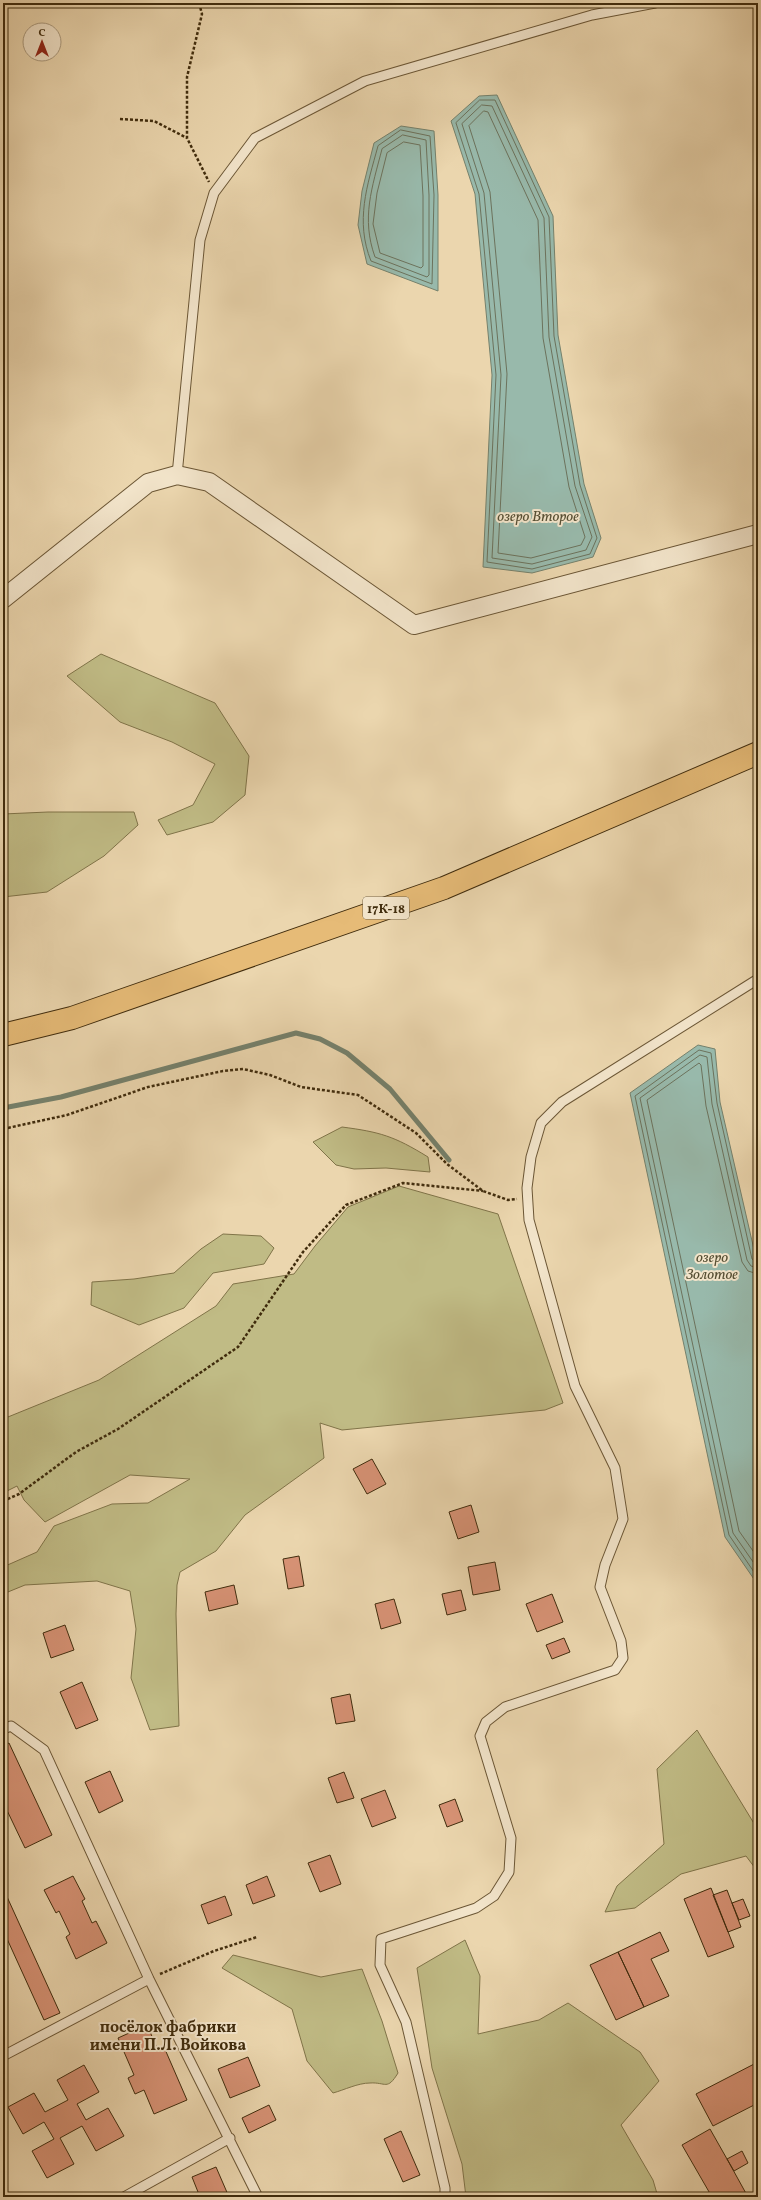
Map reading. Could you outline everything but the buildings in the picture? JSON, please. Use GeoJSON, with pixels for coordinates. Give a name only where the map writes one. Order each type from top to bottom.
{"type":"FeatureCollection","features":[{"type":"Feature","properties":{"kind":"main road","name":"17К-18"},"geometry":{"type":"LineString","coordinates":[[3,1035],[72,1018],[444,888],[758,753]]}},
{"type":"Feature","properties":{"kind":"street"},"geometry":{"type":"LineString","coordinates":[[3,599],[148,483],[177,475],[209,482],[414,625],[758,534]]}},
{"type":"Feature","properties":{"kind":"lane"},"geometry":{"type":"LineString","coordinates":[[177,475],[200,240],[214,193],[255,138],[365,81],[592,15],[655,3]]}},
{"type":"Feature","properties":{"kind":"lane"},"geometry":{"type":"LineString","coordinates":[[445,2197],[445,2188],[406,2022],[380,1965],[381,1939],[476,1908],[494,1896],[510,1872],[511,1838],[480,1736],[486,1722],[504,1707],[614,1670],[623,1658],[621,1641],[600,1587],[605,1565],[623,1519],[614,1468],[575,1386],[529,1220],[528,1198],[532,1157],[541,1123],[562,1102],[758,979]]}},
{"type":"Feature","properties":{"kind":"lane"},"geometry":{"type":"LineString","coordinates":[[3,1729],[11,1726],[44,1750],[149,1979],[230,2138],[258,2197]]}},
{"type":"Feature","properties":{"kind":"lane"},"geometry":{"type":"LineString","coordinates":[[3,2056],[149,1979]]}},
{"type":"Feature","properties":{"kind":"lane"},"geometry":{"type":"LineString","coordinates":[[124,2197],[230,2138]]}},
{"type":"Feature","properties":{"kind":"path"},"geometry":{"type":"LineString","coordinates":[[199,3],[202,14],[187,77],[187,138],[214,193]]}},
{"type":"Feature","properties":{"kind":"path"},"geometry":{"type":"LineString","coordinates":[[120,119],[154,121],[187,138]]}},
{"type":"Feature","properties":{"kind":"path"},"geometry":{"type":"LineString","coordinates":[[3,1129],[67,1115],[148,1087],[223,1071],[243,1069],[270,1075],[301,1087],[358,1095],[416,1133],[447,1164],[483,1191]]}},
{"type":"Feature","properties":{"kind":"path"},"geometry":{"type":"LineString","coordinates":[[3,1501],[19,1494],[76,1452],[118,1429],[238,1347],[303,1252],[346,1205],[403,1183],[483,1191],[508,1200],[528,1198]]}},
{"type":"Feature","properties":{"kind":"path"},"geometry":{"type":"LineString","coordinates":[[166,1972],[214,1951],[256,1937]]}},
{"type":"Feature","properties":{"kind":"shaded area"},"geometry":{"type":"Polygon","coordinates":[[[101,654],[215,703],[249,756],[245,795],[213,822],[167,835],[158,820],[193,805],[215,764],[172,742],[120,722],[67,676],[101,654]]]}},
{"type":"Feature","properties":{"kind":"shaded area"},"geometry":{"type":"Polygon","coordinates":[[[48,812],[134,812],[138,825],[104,856],[47,892],[3,897],[3,814],[48,812]]]}},
{"type":"Feature","properties":{"kind":"shaded area"},"geometry":{"type":"Polygon","coordinates":[[[342,1127],[377,1133],[406,1144],[428,1157],[430,1172],[386,1168],[354,1169],[336,1165],[313,1142],[342,1127]]]}},
{"type":"Feature","properties":{"kind":"shaded area"},"geometry":{"type":"Polygon","coordinates":[[[399,1186],[498,1214],[563,1403],[545,1410],[342,1430],[320,1423],[324,1458],[245,1515],[216,1551],[180,1572],[177,1585],[176,1614],[179,1726],[150,1730],[131,1678],[136,1629],[130,1591],[97,1581],[25,1585],[3,1594],[3,1567],[37,1552],[54,1526],[112,1504],[148,1503],[190,1479],[130,1475],[45,1522],[24,1500],[17,1486],[3,1493],[3,1419],[99,1380],[216,1306],[233,1284],[294,1274],[315,1246],[348,1207],[399,1186]]]}},
{"type":"Feature","properties":{"kind":"shaded area"},"geometry":{"type":"Polygon","coordinates":[[[223,1234],[261,1236],[274,1248],[264,1264],[213,1273],[184,1308],[139,1325],[91,1305],[92,1282],[134,1279],[174,1273],[201,1249],[223,1234]]]}},
{"type":"Feature","properties":{"kind":"shaded area"},"geometry":{"type":"Polygon","coordinates":[[[697,1730],[758,1830],[758,1872],[746,1856],[681,1874],[635,1908],[605,1912],[617,1886],[664,1844],[657,1769],[697,1730]]]}},
{"type":"Feature","properties":{"kind":"shaded area"},"geometry":{"type":"Polygon","coordinates":[[[465,1940],[480,1976],[478,2034],[539,2020],[568,2003],[640,2052],[659,2081],[621,2125],[653,2180],[658,2197],[466,2197],[462,2164],[432,2068],[417,1968],[465,1940]]]}},
{"type":"Feature","properties":{"kind":"shaded area"},"geometry":{"type":"Polygon","coordinates":[[[233,1955],[321,1977],[362,1969],[382,2021],[398,2073],[394,2079],[389,2084],[365,2083],[333,2093],[307,2061],[292,2009],[222,1968],[233,1955]]]}},
{"type":"Feature","properties":{"kind":"water","name":"озеро Второе"},"geometry":{"type":"Polygon","coordinates":[[[497,95],[553,216],[558,335],[584,484],[601,538],[593,557],[532,573],[483,567],[492,375],[475,194],[451,121],[479,96],[497,95]]]}},
{"type":"Feature","properties":{"kind":"water"},"geometry":{"type":"Polygon","coordinates":[[[401,126],[434,131],[438,195],[438,291],[367,264],[358,225],[362,191],[374,143],[401,126]]]}},
{"type":"Feature","properties":{"kind":"water","name":"озеро Золотое"},"geometry":{"type":"Polygon","coordinates":[[[698,1045],[715,1049],[720,1102],[758,1267],[758,1585],[725,1537],[630,1093],[698,1045]]]}},
{"type":"Feature","properties":{"kind":"waterway"},"geometry":{"type":"LineString","coordinates":[[3,1108],[61,1097],[296,1033],[320,1039],[347,1053],[390,1089],[449,1160]]}},
{"type":"Feature","properties":{"kind":"district","name":"посёлок фабрики имени П.Л. Войкова"},"geometry":{"type":"Point","coordinates":[168,2035]}}]}
